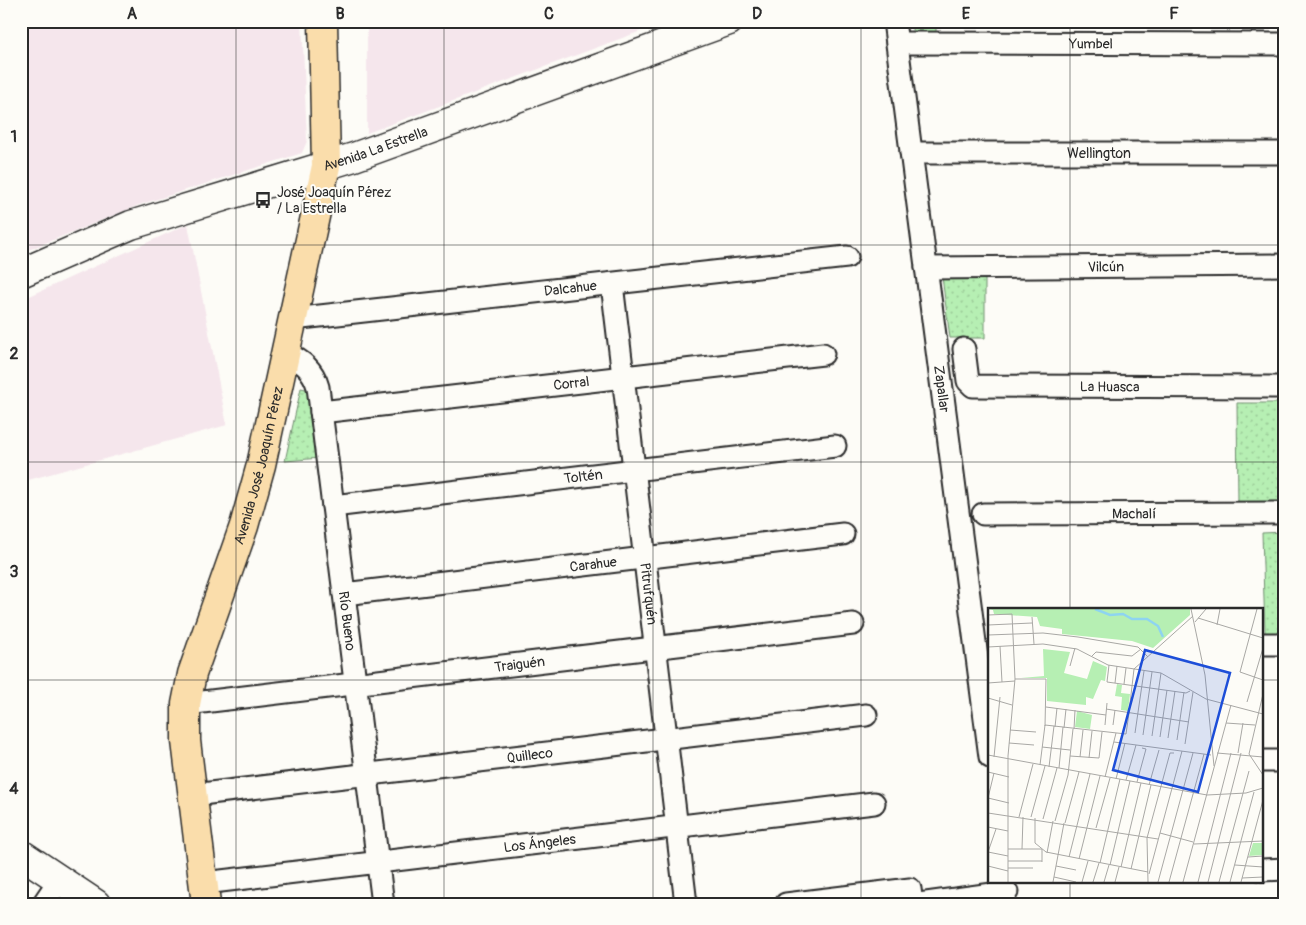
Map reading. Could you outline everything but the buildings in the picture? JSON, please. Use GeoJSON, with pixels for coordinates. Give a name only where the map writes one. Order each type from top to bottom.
{"type":"FeatureCollection","features":[{"type":"Feature","properties":{"kind":"main road","name":"Avenida José Joaquín Pérez"},"geometry":{"type":"LineString","coordinates":[[205,893],[186,741],[186,704],[192,674],[252,498],[286,353],[326,166],[323,21]]}},
{"type":"Feature","properties":{"kind":"main road","name":"Avenida La Estrella"},"geometry":{"type":"LineString","coordinates":[[21,273],[86,243],[159,216],[326,166],[729,21]]}},
{"type":"Feature","properties":{"kind":"main road"},"geometry":{"type":"LineString","coordinates":[[21,854],[96,904]]}},
{"type":"Feature","properties":{"kind":"street","name":"Zapallar"},"geometry":{"type":"LineString","coordinates":[[894,21],[988,742]]}},
{"type":"Feature","properties":{"kind":"street","name":"Yumbel"},"geometry":{"type":"LineString","coordinates":[[897,43],[1285,44]]}},
{"type":"Feature","properties":{"kind":"street","name":"Wellington"},"geometry":{"type":"LineString","coordinates":[[911,154],[1285,153]]}},
{"type":"Feature","properties":{"kind":"street","name":"Dalcahue"},"geometry":{"type":"LineString","coordinates":[[293,319],[847,257]]}},
{"type":"Feature","properties":{"kind":"street","name":"Vilcún"},"geometry":{"type":"LineString","coordinates":[[926,268],[1285,264]]}},
{"type":"Feature","properties":{"kind":"street","name":"Pitrufquén"},"geometry":{"type":"LineString","coordinates":[[612,284],[686,904]]}},
{"type":"Feature","properties":{"kind":"street","name":"La Huasca"},"geometry":{"type":"LineString","coordinates":[[964,349],[968,381],[974,386],[1285,387]]}},
{"type":"Feature","properties":{"kind":"street","name":"Río Bueno"},"geometry":{"type":"LineString","coordinates":[[286,353],[305,364],[312,372],[318,387],[383,904]]}},
{"type":"Feature","properties":{"kind":"street","name":"Corral"},"geometry":{"type":"LineString","coordinates":[[321,412],[823,354]]}},
{"type":"Feature","properties":{"kind":"street","name":"Toltén"},"geometry":{"type":"LineString","coordinates":[[333,506],[835,446]]}},
{"type":"Feature","properties":{"kind":"street","name":"Machalí"},"geometry":{"type":"LineString","coordinates":[[983,514],[1285,514]]}},
{"type":"Feature","properties":{"kind":"street","name":"Carahue"},"geometry":{"type":"LineString","coordinates":[[344,594],[842,534]]}},
{"type":"Feature","properties":{"kind":"street","name":"Traiguén"},"geometry":{"type":"LineString","coordinates":[[186,704],[853,624]]}},
{"type":"Feature","properties":{"kind":"street"},"geometry":{"type":"LineString","coordinates":[[1264,644],[1285,644]]}},
{"type":"Feature","properties":{"kind":"street","name":"Quilleco"},"geometry":{"type":"LineString","coordinates":[[193,795],[866,715]]}},
{"type":"Feature","properties":{"kind":"street"},"geometry":{"type":"LineString","coordinates":[[1264,761],[1285,760]]}},
{"type":"Feature","properties":{"kind":"street","name":"Los Ángeles"},"geometry":{"type":"LineString","coordinates":[[205,893],[378,862],[874,803]]}},
{"type":"Feature","properties":{"kind":"street"},"geometry":{"type":"LineString","coordinates":[[1264,870],[1285,869]]}},
{"type":"Feature","properties":{"kind":"street"},"geometry":{"type":"LineString","coordinates":[[43,904],[60,880]]}},
{"type":"Feature","properties":{"kind":"street"},"geometry":{"type":"LineString","coordinates":[[786,904],[913,899],[1007,892]]}},
{"type":"Feature","properties":{"kind":"shaded area"},"geometry":{"type":"Polygon","coordinates":[[[21,21],[302,21],[307,141],[302,153],[139,205],[21,253],[21,21]]]}},
{"type":"Feature","properties":{"kind":"shaded area"},"geometry":{"type":"Polygon","coordinates":[[[367,21],[668,21],[367,133],[367,21]]]}},
{"type":"Feature","properties":{"kind":"shaded area"},"geometry":{"type":"Polygon","coordinates":[[[188,224],[227,425],[21,482],[21,300],[188,224]]]}},
{"type":"Feature","properties":{"kind":"green space"},"geometry":{"type":"Polygon","coordinates":[[[911,21],[936,21],[936,37],[913,36],[911,21]]]}},
{"type":"Feature","properties":{"kind":"green space"},"geometry":{"type":"Polygon","coordinates":[[[985,276],[985,338],[950,338],[942,277],[985,276]]]}},
{"type":"Feature","properties":{"kind":"green space"},"geometry":{"type":"Polygon","coordinates":[[[301,388],[310,390],[320,458],[285,461],[301,388]]]}},
{"type":"Feature","properties":{"kind":"green space"},"geometry":{"type":"Polygon","coordinates":[[[1237,403],[1285,403],[1285,503],[1238,503],[1237,403]]]}},
{"type":"Feature","properties":{"kind":"green space"},"geometry":{"type":"Polygon","coordinates":[[[1285,532],[1285,632],[1265,633],[1262,533],[1285,532]]]}},
{"type":"Feature","properties":{"kind":"place","name":"José Joaquín Pérez / La Estrella"},"geometry":{"type":"Point","coordinates":[263,200]}}]}
